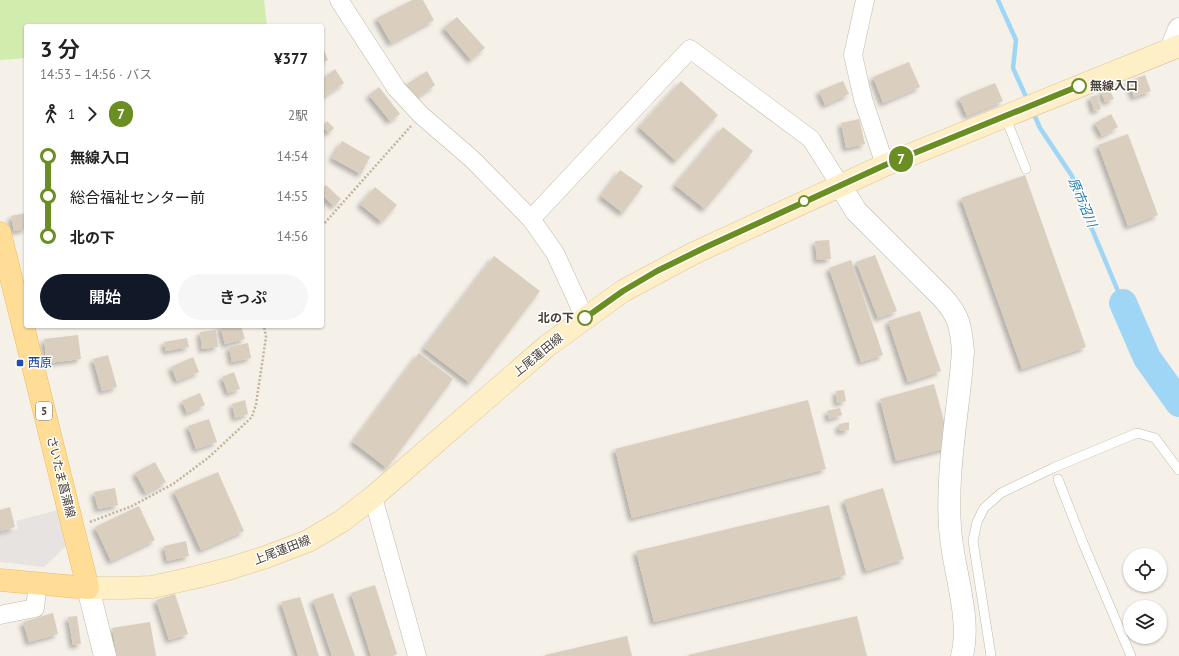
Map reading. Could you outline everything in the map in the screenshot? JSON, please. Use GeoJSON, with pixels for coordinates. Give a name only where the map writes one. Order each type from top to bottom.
{"type":"FeatureCollection","features":[{"type":"Feature","properties":{"kind":"main road","name":"上尾蓮田線"},"geometry":{"type":"LineString","coordinates":[[88,588],[152,587],[234,567],[308,541],[342,521],[373,498],[547,346],[623,291],[657,271],[885,165],[1021,109],[1176,41]]}},
{"type":"Feature","properties":{"kind":"main road","name":"さいたま菖蒲線"},"geometry":{"type":"LineString","coordinates":[[0,233],[88,588]]}},
{"type":"Feature","properties":{"kind":"main road"},"geometry":{"type":"LineString","coordinates":[[0,580],[88,588]]}},
{"type":"Feature","properties":{"kind":"street"},"geometry":{"type":"LineString","coordinates":[[339,0],[396,88],[420,115],[472,159],[531,219],[555,253],[585,318]]}},
{"type":"Feature","properties":{"kind":"street"},"geometry":{"type":"LineString","coordinates":[[865,0],[853,55],[863,99],[885,165]]}},
{"type":"Feature","properties":{"kind":"street"},"geometry":{"type":"LineString","coordinates":[[531,219],[690,49],[811,139],[856,211],[953,308],[959,322],[963,351],[949,494],[950,528],[964,617],[962,656]]}},
{"type":"Feature","properties":{"kind":"street"},"geometry":{"type":"LineString","coordinates":[[373,498],[417,656]]}},
{"type":"Feature","properties":{"kind":"street"},"geometry":{"type":"LineString","coordinates":[[0,615],[35,608],[38,583]]}},
{"type":"Feature","properties":{"kind":"street"},"geometry":{"type":"LineString","coordinates":[[88,588],[105,656]]}},
{"type":"Feature","properties":{"kind":"lane"},"geometry":{"type":"LineString","coordinates":[[1021,109],[1026,169]]}},
{"type":"Feature","properties":{"kind":"lane"},"geometry":{"type":"LineString","coordinates":[[991,656],[973,541],[977,522],[984,508],[991,501],[1002,493],[1047,471],[1137,433],[1154,438],[1179,470]]}},
{"type":"Feature","properties":{"kind":"lane"},"geometry":{"type":"LineString","coordinates":[[1058,479],[1083,543],[1131,656]]}},
{"type":"Feature","properties":{"kind":"path"},"geometry":{"type":"LineString","coordinates":[[324,224],[420,115]]}},
{"type":"Feature","properties":{"kind":"path"},"geometry":{"type":"LineString","coordinates":[[74,528],[132,506],[173,484],[208,458],[252,417],[256,404],[266,338],[264,328]]}},
{"type":"Feature","properties":{"kind":"green space"},"geometry":{"type":"Polygon","coordinates":[[[0,0],[264,0],[267,24],[24,24],[24,58],[0,60],[0,0]]]}},
{"type":"Feature","properties":{"kind":"shaded area"},"geometry":{"type":"Polygon","coordinates":[[[58,510],[67,545],[44,567],[0,562],[0,534],[18,529],[16,521],[58,510]]]}},
{"type":"Feature","properties":{"kind":"building"},"geometry":{"type":"Polygon","coordinates":[[[412,0],[423,0],[434,20],[391,43],[377,18],[412,0]]]}},
{"type":"Feature","properties":{"kind":"building"},"geometry":{"type":"Polygon","coordinates":[[[457,17],[485,48],[471,60],[444,28],[457,17]]]}},
{"type":"Feature","properties":{"kind":"building"},"geometry":{"type":"Polygon","coordinates":[[[324,50],[328,60],[324,62],[324,50]]]}},
{"type":"Feature","properties":{"kind":"building"},"geometry":{"type":"Polygon","coordinates":[[[909,62],[920,87],[883,103],[873,77],[909,62]]]}},
{"type":"Feature","properties":{"kind":"building"},"geometry":{"type":"Polygon","coordinates":[[[335,69],[344,83],[325,96],[324,77],[335,69]]]}},
{"type":"Feature","properties":{"kind":"building"},"geometry":{"type":"Polygon","coordinates":[[[427,71],[435,85],[416,98],[407,84],[427,71]]]}},
{"type":"Feature","properties":{"kind":"building"},"geometry":{"type":"Polygon","coordinates":[[[1145,75],[1151,91],[1134,97],[1128,81],[1145,75]]]}},
{"type":"Feature","properties":{"kind":"building"},"geometry":{"type":"Polygon","coordinates":[[[681,81],[718,115],[676,161],[639,127],[681,81]]]}},
{"type":"Feature","properties":{"kind":"building"},"geometry":{"type":"Polygon","coordinates":[[[843,81],[849,94],[825,105],[819,91],[843,81]]]}},
{"type":"Feature","properties":{"kind":"building"},"geometry":{"type":"Polygon","coordinates":[[[995,83],[1003,101],[967,116],[959,98],[995,83]]]}},
{"type":"Feature","properties":{"kind":"building"},"geometry":{"type":"Polygon","coordinates":[[[379,87],[400,114],[390,121],[369,95],[379,87]]]}},
{"type":"Feature","properties":{"kind":"building"},"geometry":{"type":"Polygon","coordinates":[[[1109,88],[1114,99],[1105,102],[1101,91],[1109,88]]]}},
{"type":"Feature","properties":{"kind":"building"},"geometry":{"type":"Polygon","coordinates":[[[1097,95],[1101,109],[1094,111],[1090,97],[1097,95]]]}},
{"type":"Feature","properties":{"kind":"building"},"geometry":{"type":"Polygon","coordinates":[[[1111,114],[1118,127],[1102,136],[1095,123],[1111,114]]]}},
{"type":"Feature","properties":{"kind":"building"},"geometry":{"type":"Polygon","coordinates":[[[859,119],[865,144],[846,148],[841,123],[859,119]]]}},
{"type":"Feature","properties":{"kind":"building"},"geometry":{"type":"Polygon","coordinates":[[[327,121],[334,128],[329,133],[324,128],[324,124],[327,121]]]}},
{"type":"Feature","properties":{"kind":"building"},"geometry":{"type":"Polygon","coordinates":[[[723,127],[753,151],[705,209],[675,185],[723,127]]]}},
{"type":"Feature","properties":{"kind":"building"},"geometry":{"type":"Polygon","coordinates":[[[1128,134],[1158,215],[1128,226],[1098,145],[1128,134]]]}},
{"type":"Feature","properties":{"kind":"building"},"geometry":{"type":"Polygon","coordinates":[[[342,141],[370,157],[361,174],[332,158],[342,141]]]}},
{"type":"Feature","properties":{"kind":"building"},"geometry":{"type":"Polygon","coordinates":[[[620,170],[643,186],[623,213],[601,196],[620,170]]]}},
{"type":"Feature","properties":{"kind":"building"},"geometry":{"type":"Polygon","coordinates":[[[1025,175],[1086,347],[1022,369],[961,198],[1025,175]]]}},
{"type":"Feature","properties":{"kind":"building"},"geometry":{"type":"Polygon","coordinates":[[[326,185],[341,199],[334,206],[324,197],[324,187],[326,185]]]}},
{"type":"Feature","properties":{"kind":"building"},"geometry":{"type":"Polygon","coordinates":[[[375,187],[397,205],[382,222],[360,204],[375,187]]]}},
{"type":"Feature","properties":{"kind":"building"},"geometry":{"type":"Polygon","coordinates":[[[24,213],[24,229],[14,231],[11,216],[24,213]]]}},
{"type":"Feature","properties":{"kind":"building"},"geometry":{"type":"Polygon","coordinates":[[[829,240],[831,259],[817,260],[815,241],[829,240]]]}},
{"type":"Feature","properties":{"kind":"building"},"geometry":{"type":"Polygon","coordinates":[[[875,255],[897,311],[878,318],[856,262],[875,255]]]}},
{"type":"Feature","properties":{"kind":"building"},"geometry":{"type":"Polygon","coordinates":[[[494,256],[540,291],[470,383],[424,348],[494,256]]]}},
{"type":"Feature","properties":{"kind":"building"},"geometry":{"type":"Polygon","coordinates":[[[851,260],[883,355],[861,362],[829,268],[851,260]]]}},
{"type":"Feature","properties":{"kind":"building"},"geometry":{"type":"Polygon","coordinates":[[[920,311],[941,371],[908,382],[888,321],[920,311]]]}},
{"type":"Feature","properties":{"kind":"building"},"geometry":{"type":"Polygon","coordinates":[[[221,328],[242,328],[245,339],[225,344],[221,328]]]}},
{"type":"Feature","properties":{"kind":"building"},"geometry":{"type":"Polygon","coordinates":[[[216,330],[218,347],[202,349],[200,332],[216,330]]]}},
{"type":"Feature","properties":{"kind":"building"},"geometry":{"type":"Polygon","coordinates":[[[78,335],[81,359],[47,363],[44,339],[78,335]]]}},
{"type":"Feature","properties":{"kind":"building"},"geometry":{"type":"Polygon","coordinates":[[[187,338],[189,347],[166,351],[164,342],[187,338]]]}},
{"type":"Feature","properties":{"kind":"building"},"geometry":{"type":"Polygon","coordinates":[[[248,343],[251,358],[232,362],[229,347],[248,343]]]}},
{"type":"Feature","properties":{"kind":"building"},"geometry":{"type":"Polygon","coordinates":[[[419,353],[453,379],[387,468],[353,442],[419,353]]]}},
{"type":"Feature","properties":{"kind":"building"},"geometry":{"type":"Polygon","coordinates":[[[108,355],[117,387],[102,391],[93,359],[108,355]]]}},
{"type":"Feature","properties":{"kind":"building"},"geometry":{"type":"Polygon","coordinates":[[[193,357],[199,372],[177,381],[171,367],[193,357]]]}},
{"type":"Feature","properties":{"kind":"building"},"geometry":{"type":"Polygon","coordinates":[[[234,372],[240,389],[228,393],[222,377],[234,372]]]}},
{"type":"Feature","properties":{"kind":"building"},"geometry":{"type":"Polygon","coordinates":[[[934,384],[951,447],[896,461],[880,399],[934,384]]]}},
{"type":"Feature","properties":{"kind":"building"},"geometry":{"type":"Polygon","coordinates":[[[844,390],[846,401],[837,403],[836,391],[844,390]]]}},
{"type":"Feature","properties":{"kind":"building"},"geometry":{"type":"Polygon","coordinates":[[[200,393],[205,405],[187,413],[182,401],[200,393]]]}},
{"type":"Feature","properties":{"kind":"building"},"geometry":{"type":"Polygon","coordinates":[[[245,400],[248,414],[235,418],[232,404],[245,400]]]}},
{"type":"Feature","properties":{"kind":"building"},"geometry":{"type":"Polygon","coordinates":[[[808,400],[826,469],[632,518],[615,449],[808,400]]]}},
{"type":"Feature","properties":{"kind":"building"},"geometry":{"type":"Polygon","coordinates":[[[840,408],[842,415],[829,419],[827,411],[840,408]]]}},
{"type":"Feature","properties":{"kind":"building"},"geometry":{"type":"Polygon","coordinates":[[[209,419],[217,442],[196,449],[188,426],[209,419]]]}},
{"type":"Feature","properties":{"kind":"building"},"geometry":{"type":"Polygon","coordinates":[[[849,422],[849,430],[839,431],[839,424],[849,422]]]}},
{"type":"Feature","properties":{"kind":"building"},"geometry":{"type":"Polygon","coordinates":[[[155,462],[166,482],[146,493],[135,473],[155,462]]]}},
{"type":"Feature","properties":{"kind":"building"},"geometry":{"type":"Polygon","coordinates":[[[218,472],[244,531],[201,550],[174,491],[218,472]]]}},
{"type":"Feature","properties":{"kind":"building"},"geometry":{"type":"Polygon","coordinates":[[[115,488],[118,505],[98,509],[94,492],[115,488]]]}},
{"type":"Feature","properties":{"kind":"building"},"geometry":{"type":"Polygon","coordinates":[[[883,488],[904,559],[866,571],[844,500],[883,488]]]}},
{"type":"Feature","properties":{"kind":"building"},"geometry":{"type":"Polygon","coordinates":[[[829,505],[846,575],[654,622],[636,551],[829,505]]]}},
{"type":"Feature","properties":{"kind":"building"},"geometry":{"type":"Polygon","coordinates":[[[139,506],[155,540],[111,561],[95,527],[139,506]]]}},
{"type":"Feature","properties":{"kind":"building"},"geometry":{"type":"Polygon","coordinates":[[[10,507],[15,527],[0,531],[0,510],[10,507]]]}},
{"type":"Feature","properties":{"kind":"building"},"geometry":{"type":"Polygon","coordinates":[[[186,541],[189,556],[167,561],[164,546],[186,541]]]}},
{"type":"Feature","properties":{"kind":"building"},"geometry":{"type":"Polygon","coordinates":[[[375,585],[397,654],[392,656],[371,656],[351,593],[375,585]]]}},
{"type":"Feature","properties":{"kind":"building"},"geometry":{"type":"Polygon","coordinates":[[[333,593],[355,656],[332,656],[313,600],[333,593]]]}},
{"type":"Feature","properties":{"kind":"building"},"geometry":{"type":"Polygon","coordinates":[[[175,594],[188,634],[169,640],[156,600],[175,594]]]}},
{"type":"Feature","properties":{"kind":"building"},"geometry":{"type":"Polygon","coordinates":[[[300,597],[319,656],[298,656],[281,602],[300,597]]]}},
{"type":"Feature","properties":{"kind":"building"},"geometry":{"type":"Polygon","coordinates":[[[53,613],[58,634],[29,642],[23,622],[53,613]]]}},
{"type":"Feature","properties":{"kind":"building"},"geometry":{"type":"Polygon","coordinates":[[[77,616],[81,644],[73,645],[68,617],[77,616]]]}},
{"type":"Feature","properties":{"kind":"building"},"geometry":{"type":"Polygon","coordinates":[[[857,616],[867,656],[688,655],[857,616]]]}},
{"type":"Feature","properties":{"kind":"building"},"geometry":{"type":"Polygon","coordinates":[[[150,622],[156,656],[117,656],[112,628],[150,622]]]}},
{"type":"Feature","properties":{"kind":"building"},"geometry":{"type":"Polygon","coordinates":[[[627,636],[632,656],[545,656],[545,655],[627,636]]]}},
{"type":"Feature","properties":{"kind":"waterway","name":"原市沼川"},"geometry":{"type":"LineString","coordinates":[[998,0],[1016,40],[1013,68],[1028,101]]}},
{"type":"Feature","properties":{"kind":"waterway","name":"原市沼川"},"geometry":{"type":"LineString","coordinates":[[1033,112],[1040,128],[1072,176],[1081,203],[1123,303]]}},
{"type":"Feature","properties":{"kind":"waterway","name":"原市沼川"},"geometry":{"type":"LineString","coordinates":[[1123,303],[1147,358],[1179,403]]}},
{"type":"Feature","properties":{"kind":"bus line","name":"7"},"geometry":{"type":"LineString","coordinates":[[585,318],[623,291],[657,271],[706,247],[885,165],[1079,86]]}},
{"type":"Feature","properties":{"kind":"place","name":"無線入口"},"geometry":{"type":"Point","coordinates":[1079,86]}},
{"type":"Feature","properties":{"kind":"place","name":"北の下"},"geometry":{"type":"Point","coordinates":[585,318]}},
{"type":"Feature","properties":{"kind":"place","name":"西原"},"geometry":{"type":"Point","coordinates":[20,363]}}]}
